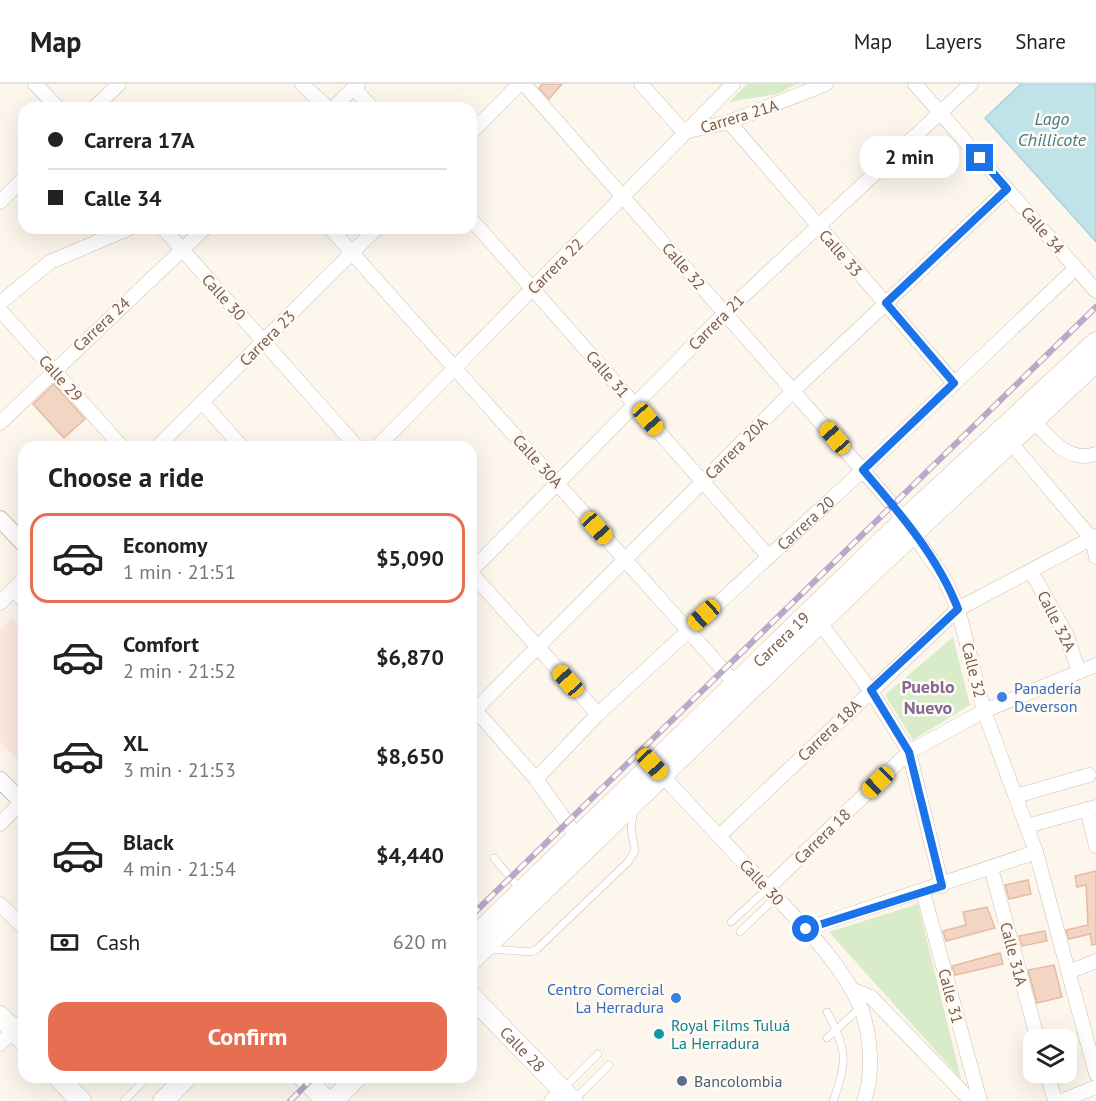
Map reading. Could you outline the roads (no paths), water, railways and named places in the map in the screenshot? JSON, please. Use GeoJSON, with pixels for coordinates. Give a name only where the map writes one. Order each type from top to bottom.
{"type":"FeatureCollection","features":[{"type":"Feature","properties":{"kind":"main road","name":"Carrera 19"},"geometry":{"type":"LineString","coordinates":[[477,947],[522,891],[577,837],[657,770],[1096,342]]}},
{"type":"Feature","properties":{"kind":"main road","name":"Carrera 19"},"geometry":{"type":"LineString","coordinates":[[740,689],[820,623],[909,526],[1010,442],[1096,362]]}},
{"type":"Feature","properties":{"kind":"main road","name":"Carrera 19"},"geometry":{"type":"LineString","coordinates":[[477,948],[646,790],[657,770]]}},
{"type":"Feature","properties":{"kind":"main road","name":"Calle 28"},"geometry":{"type":"LineString","coordinates":[[477,1003],[565,1098]]}},
{"type":"Feature","properties":{"kind":"main road"},"geometry":{"type":"LineString","coordinates":[[0,1016],[15,1034]]}},
{"type":"Feature","properties":{"kind":"main road"},"geometry":{"type":"LineString","coordinates":[[163,1101],[177,1083]]}},
{"type":"Feature","properties":{"kind":"main road"},"geometry":{"type":"LineString","coordinates":[[296,1083],[321,1100]]}},
{"type":"Feature","properties":{"kind":"main road"},"geometry":{"type":"LineString","coordinates":[[308,1083],[321,1100]]}},
{"type":"Feature","properties":{"kind":"main road"},"geometry":{"type":"LineString","coordinates":[[321,1100],[334,1083]]}},
{"type":"Feature","properties":{"kind":"main road"},"geometry":{"type":"LineString","coordinates":[[321,1100],[348,1083]]}},
{"type":"Feature","properties":{"kind":"street"},"geometry":{"type":"LineString","coordinates":[[35,84],[52,102]]}},
{"type":"Feature","properties":{"kind":"street"},"geometry":{"type":"LineString","coordinates":[[100,102],[118,84]]}},
{"type":"Feature","properties":{"kind":"street"},"geometry":{"type":"LineString","coordinates":[[302,84],[322,102]]}},
{"type":"Feature","properties":{"kind":"street"},"geometry":{"type":"LineString","coordinates":[[477,127],[522,84]]}},
{"type":"Feature","properties":{"kind":"street","name":"Calle 32"},"geometry":{"type":"LineString","coordinates":[[522,84],[863,470],[909,526],[944,578],[958,609],[984,711],[1036,852],[1096,1074]]}},
{"type":"Feature","properties":{"kind":"street"},"geometry":{"type":"LineString","coordinates":[[641,84],[684,132]]}},
{"type":"Feature","properties":{"kind":"street","name":"Carrera 22"},"geometry":{"type":"LineString","coordinates":[[383,441],[733,84]]}},
{"type":"Feature","properties":{"kind":"street","name":"Carrera 21A"},"geometry":{"type":"LineString","coordinates":[[684,132],[729,122],[826,84]]}},
{"type":"Feature","properties":{"kind":"street","name":"Calle 34"},"geometry":{"type":"LineString","coordinates":[[915,84],[1096,291]]}},
{"type":"Feature","properties":{"kind":"street","name":"Carrera 21"},"geometry":{"type":"LineString","coordinates":[[477,566],[556,482],[725,313],[971,84]]}},
{"type":"Feature","properties":{"kind":"street"},"geometry":{"type":"LineString","coordinates":[[339,102],[356,86],[368,102]]}},
{"type":"Feature","properties":{"kind":"street","name":"Calle 33"},"geometry":{"type":"LineString","coordinates":[[729,122],[954,383]]}},
{"type":"Feature","properties":{"kind":"street"},"geometry":{"type":"LineString","coordinates":[[0,202],[18,184]]}},
{"type":"Feature","properties":{"kind":"street","name":"Carrera 20A"},"geometry":{"type":"LineString","coordinates":[[477,705],[793,391],[1007,189]]}},
{"type":"Feature","properties":{"kind":"street","name":"Calle 31"},"geometry":{"type":"LineString","coordinates":[[477,226],[769,557]]}},
{"type":"Feature","properties":{"kind":"street"},"geometry":{"type":"LineString","coordinates":[[0,303],[50,262],[116,234]]}},
{"type":"Feature","properties":{"kind":"street","name":"Calle 30"},"geometry":{"type":"LineString","coordinates":[[168,234],[352,441]]}},
{"type":"Feature","properties":{"kind":"street","name":"Carrera 24"},"geometry":{"type":"LineString","coordinates":[[0,423],[54,369],[198,234]]}},
{"type":"Feature","properties":{"kind":"street","name":"Calle 30A"},"geometry":{"type":"LineString","coordinates":[[336,234],[740,689]]}},
{"type":"Feature","properties":{"kind":"street","name":"Carrera 23"},"geometry":{"type":"LineString","coordinates":[[163,441],[372,234]]}},
{"type":"Feature","properties":{"kind":"street","name":"Carrera 20"},"geometry":{"type":"LineString","coordinates":[[536,779],[598,714],[863,470],[1076,268]]}},
{"type":"Feature","properties":{"kind":"street","name":"Calle 29"},"geometry":{"type":"LineString","coordinates":[[0,310],[117,441]]}},
{"type":"Feature","properties":{"kind":"street"},"geometry":{"type":"LineString","coordinates":[[202,402],[237,441]]}},
{"type":"Feature","properties":{"kind":"street"},"geometry":{"type":"LineString","coordinates":[[1033,420],[1070,454],[1086,457],[1096,454]]}},
{"type":"Feature","properties":{"kind":"street"},"geometry":{"type":"LineString","coordinates":[[1010,442],[1094,538],[1096,557]]}},
{"type":"Feature","properties":{"kind":"street"},"geometry":{"type":"LineString","coordinates":[[0,519],[18,538]]}},
{"type":"Feature","properties":{"kind":"street","name":"Carrera 18A"},"geometry":{"type":"LineString","coordinates":[[719,836],[958,609],[1094,538]]}},
{"type":"Feature","properties":{"kind":"street","name":"Calle 32A"},"geometry":{"type":"LineString","coordinates":[[1031,571],[1066,634],[1079,672]]}},
{"type":"Feature","properties":{"kind":"street"},"geometry":{"type":"LineString","coordinates":[[477,579],[598,714]]}},
{"type":"Feature","properties":{"kind":"street"},"geometry":{"type":"LineString","coordinates":[[0,603],[18,585]]}},
{"type":"Feature","properties":{"kind":"street"},"geometry":{"type":"LineString","coordinates":[[13,590],[18,595]]}},
{"type":"Feature","properties":{"kind":"street"},"geometry":{"type":"LineString","coordinates":[[820,623],[871,690],[909,752],[942,886]]}},
{"type":"Feature","properties":{"kind":"street","name":"Carrera 18"},"geometry":{"type":"LineString","coordinates":[[772,892],[909,752],[984,711],[1096,665]]}},
{"type":"Feature","properties":{"kind":"street"},"geometry":{"type":"LineString","coordinates":[[477,715],[536,779],[577,837]]}},
{"type":"Feature","properties":{"kind":"street","name":"Calle 30"},"geometry":{"type":"LineString","coordinates":[[657,770],[806,929],[834,962],[851,989],[872,998],[971,1101]]}},
{"type":"Feature","properties":{"kind":"street"},"geometry":{"type":"LineString","coordinates":[[1016,796],[1089,775]]}},
{"type":"Feature","properties":{"kind":"street"},"geometry":{"type":"LineString","coordinates":[[0,780],[18,796]]}},
{"type":"Feature","properties":{"kind":"street"},"geometry":{"type":"LineString","coordinates":[[0,824],[18,806]]}},
{"type":"Feature","properties":{"kind":"street"},"geometry":{"type":"LineString","coordinates":[[1027,826],[1091,808],[1096,846]]}},
{"type":"Feature","properties":{"kind":"street"},"geometry":{"type":"LineString","coordinates":[[806,929],[942,886],[1036,852]]}},
{"type":"Feature","properties":{"kind":"street","name":"Calle 31A"},"geometry":{"type":"LineString","coordinates":[[991,868],[1035,1029]]}},
{"type":"Feature","properties":{"kind":"street","name":"Calle 31"},"geometry":{"type":"LineString","coordinates":[[923,892],[980,1101]]}},
{"type":"Feature","properties":{"kind":"street"},"geometry":{"type":"LineString","coordinates":[[0,904],[18,922]]}},
{"type":"Feature","properties":{"kind":"street"},"geometry":{"type":"LineString","coordinates":[[1068,972],[1096,961]]}},
{"type":"Feature","properties":{"kind":"street"},"geometry":{"type":"LineString","coordinates":[[851,989],[860,1008],[870,1056],[864,1101]]}},
{"type":"Feature","properties":{"kind":"street"},"geometry":{"type":"LineString","coordinates":[[1050,1083],[1055,1101]]}},
{"type":"Feature","properties":{"kind":"street"},"geometry":{"type":"LineString","coordinates":[[1061,1101],[1096,1087]]}},
{"type":"Feature","properties":{"kind":"lane"},"geometry":{"type":"LineString","coordinates":[[477,951],[496,948],[531,952],[537,949],[628,862],[636,846],[632,818],[646,790]]}},
{"type":"Feature","properties":{"kind":"lane"},"geometry":{"type":"LineString","coordinates":[[494,858],[522,891]]}},
{"type":"Feature","properties":{"kind":"lane"},"geometry":{"type":"LineString","coordinates":[[731,922],[772,892]]}},
{"type":"Feature","properties":{"kind":"lane"},"geometry":{"type":"LineString","coordinates":[[740,932],[772,892]]}},
{"type":"Feature","properties":{"kind":"lane"},"geometry":{"type":"LineString","coordinates":[[827,1038],[860,1008]]}},
{"type":"Feature","properties":{"kind":"lane"},"geometry":{"type":"LineString","coordinates":[[827,1012],[837,1029],[845,1055],[843,1075],[833,1101]]}},
{"type":"Feature","properties":{"kind":"lane"},"geometry":{"type":"LineString","coordinates":[[565,1098],[598,1054]]}},
{"type":"Feature","properties":{"kind":"lane"},"geometry":{"type":"LineString","coordinates":[[565,1098],[609,1065]]}},
{"type":"Feature","properties":{"kind":"lane"},"geometry":{"type":"LineString","coordinates":[[54,1083],[59,1088],[70,1089]]}},
{"type":"Feature","properties":{"kind":"lane"},"geometry":{"type":"LineString","coordinates":[[124,1101],[142,1083]]}},
{"type":"Feature","properties":{"kind":"water","name":"Lago Chillicote"},"geometry":{"type":"Polygon","coordinates":[[[1021,84],[1096,84],[1096,242],[985,118],[1021,84]]]}},
{"type":"Feature","properties":{"kind":"railway"},"geometry":{"type":"LineString","coordinates":[[477,910],[1096,307]]}},
{"type":"Feature","properties":{"kind":"railway"},"geometry":{"type":"LineString","coordinates":[[290,1101],[308,1083]]}},
{"type":"Feature","properties":{"kind":"place","name":"Panadería Deverson"},"geometry":{"type":"Point","coordinates":[1002,697]}},
{"type":"Feature","properties":{"kind":"place","name":"Centro Comercial La Herradura"},"geometry":{"type":"Point","coordinates":[676,998]}},
{"type":"Feature","properties":{"kind":"place","name":"Royal Films Tuluá La Herradura"},"geometry":{"type":"Point","coordinates":[659,1034]}},
{"type":"Feature","properties":{"kind":"place","name":"Bancolombia"},"geometry":{"type":"Point","coordinates":[682,1081]}},
{"type":"Feature","properties":{"kind":"district","name":"Pueblo Nuevo"},"geometry":{"type":"Point","coordinates":[928,696]}}]}
